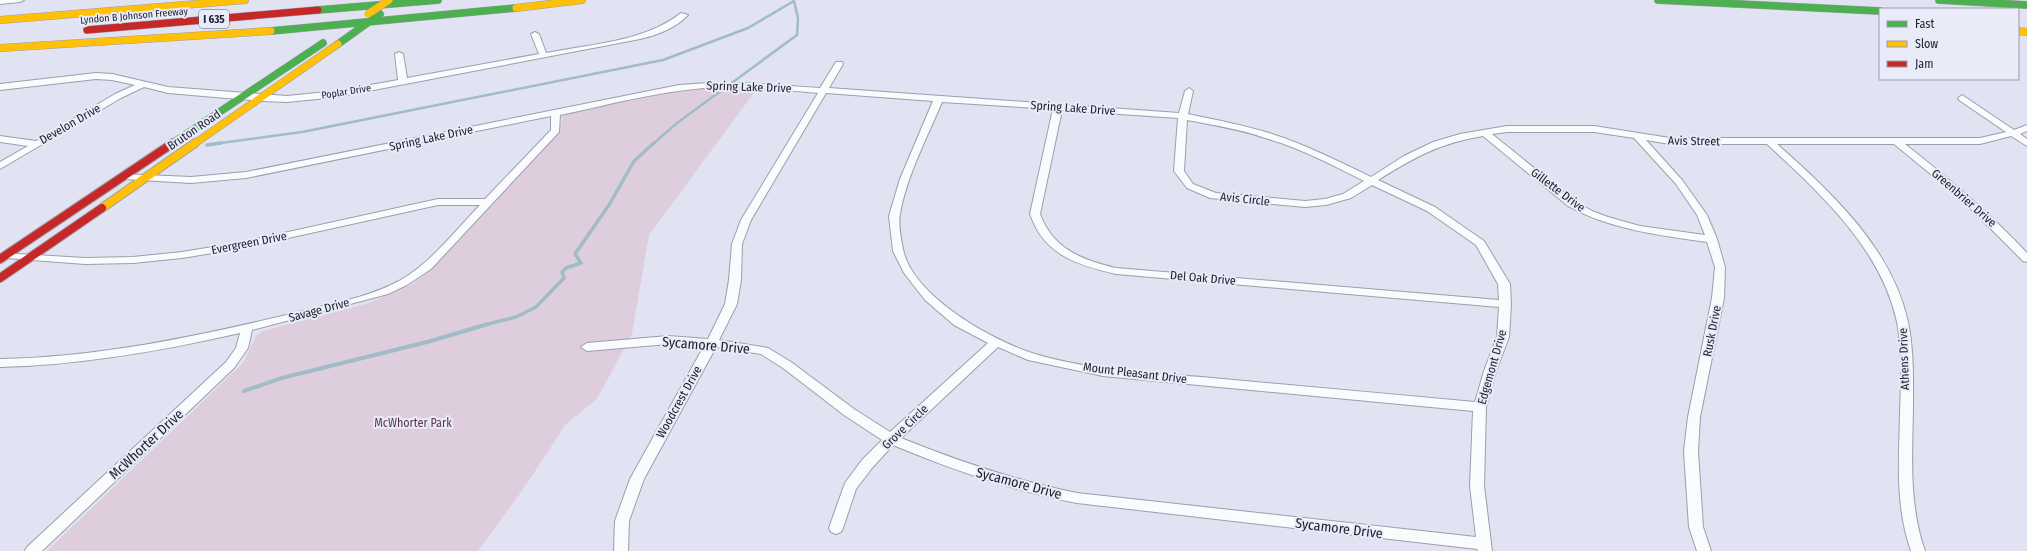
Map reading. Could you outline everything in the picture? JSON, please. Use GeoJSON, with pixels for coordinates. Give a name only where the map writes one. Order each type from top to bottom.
{"type":"FeatureCollection","features":[{"type":"Feature","properties":{"kind":"main road"},"geometry":{"type":"LineString","coordinates":[[0,16],[147,0]]}},
{"type":"Feature","properties":{"kind":"main road","name":"Lyndon B Johnson Freeway"},"geometry":{"type":"LineString","coordinates":[[0,20],[246,0]]}},
{"type":"Feature","properties":{"kind":"main road","name":"Bruton Road"},"geometry":{"type":"LineString","coordinates":[[0,278],[262,98],[390,0]]}},
{"type":"Feature","properties":{"kind":"main road","name":"Bruton Road"},"geometry":{"type":"LineString","coordinates":[[3,257],[242,96],[355,23],[380,14],[400,0]]}},
{"type":"Feature","properties":{"kind":"main road","name":"Lyndon B Johnson Freeway"},"geometry":{"type":"LineString","coordinates":[[79,31],[438,0]]}},
{"type":"Feature","properties":{"kind":"main road"},"geometry":{"type":"LineString","coordinates":[[368,18],[582,0]]}},
{"type":"Feature","properties":{"kind":"main road"},"geometry":{"type":"LineString","coordinates":[[1658,0],[1879,11]]}},
{"type":"Feature","properties":{"kind":"main road"},"geometry":{"type":"LineString","coordinates":[[1664,0],[1879,19]]}},
{"type":"Feature","properties":{"kind":"main road"},"geometry":{"type":"LineString","coordinates":[[1939,0],[2027,5]]}},
{"type":"Feature","properties":{"kind":"main road"},"geometry":{"type":"LineString","coordinates":[[0,48],[188,38],[355,23]]}},
{"type":"Feature","properties":{"kind":"street"},"geometry":{"type":"LineString","coordinates":[[0,2],[20,0]]}},
{"type":"Feature","properties":{"kind":"street","name":"Poplar Drive"},"geometry":{"type":"LineString","coordinates":[[0,87],[96,76],[112,77],[168,90],[262,98],[304,98],[403,82],[650,35],[668,28],[684,15]]}},
{"type":"Feature","properties":{"kind":"street"},"geometry":{"type":"LineString","coordinates":[[535,34],[543,55]]}},
{"type":"Feature","properties":{"kind":"street"},"geometry":{"type":"LineString","coordinates":[[399,54],[403,82]]}},
{"type":"Feature","properties":{"kind":"street","name":"Woodcrest Drive"},"geometry":{"type":"LineString","coordinates":[[621,551],[622,520],[637,479],[712,343],[731,304],[735,280],[737,244],[746,220],[839,64]]}},
{"type":"Feature","properties":{"kind":"street","name":"Spring Lake Drive"},"geometry":{"type":"LineString","coordinates":[[124,176],[191,180],[246,175],[555,112],[679,88],[715,84],[940,98],[1182,116],[1219,122],[1270,136],[1311,152],[1372,180]]}},
{"type":"Feature","properties":{"kind":"street","name":"Develon Drive"},"geometry":{"type":"LineString","coordinates":[[0,166],[118,96],[142,85]]}},
{"type":"Feature","properties":{"kind":"street","name":"Avis Circle"},"geometry":{"type":"LineString","coordinates":[[1189,91],[1182,116],[1179,171],[1190,186],[1214,196],[1305,204],[1319,203],[1346,196],[1372,180]]}},
{"type":"Feature","properties":{"kind":"street","name":"Mount Pleasant Drive"},"geometry":{"type":"LineString","coordinates":[[940,98],[905,179],[894,216],[898,251],[909,273],[929,298],[958,322],[996,342],[1032,357],[1103,372],[1480,407]]}},
{"type":"Feature","properties":{"kind":"street"},"geometry":{"type":"LineString","coordinates":[[1962,98],[2027,143]]}},
{"type":"Feature","properties":{"kind":"street","name":"Del Oak Drive"},"geometry":{"type":"LineString","coordinates":[[1058,107],[1035,214],[1038,227],[1062,252],[1092,266],[1116,271],[1505,304]]}},
{"type":"Feature","properties":{"kind":"street","name":"Savage Drive"},"geometry":{"type":"LineString","coordinates":[[0,363],[65,360],[128,352],[247,328],[384,292],[403,283],[427,267],[556,130],[555,112]]}},
{"type":"Feature","properties":{"kind":"street","name":"Avis Street"},"geometry":{"type":"LineString","coordinates":[[1372,180],[1407,158],[1436,144],[1484,132],[1523,128],[1594,129],[1670,141],[1980,141],[2013,134],[2027,128]]}},
{"type":"Feature","properties":{"kind":"street","name":"Gillette Drive"},"geometry":{"type":"LineString","coordinates":[[1484,132],[1572,204],[1585,212],[1612,223],[1712,239]]}},
{"type":"Feature","properties":{"kind":"street","name":"Rusk Drive"},"geometry":{"type":"LineString","coordinates":[[1636,135],[1679,182],[1702,215],[1712,239],[1720,267],[1718,298],[1694,417],[1691,451],[1696,527],[1704,551]]}},
{"type":"Feature","properties":{"kind":"street"},"geometry":{"type":"LineString","coordinates":[[0,139],[37,144]]}},
{"type":"Feature","properties":{"kind":"street","name":"Athens Drive"},"geometry":{"type":"LineString","coordinates":[[1769,141],[1832,200],[1860,235],[1882,267],[1892,293],[1903,325],[1906,454],[1904,493],[1912,537],[1918,551]]}},
{"type":"Feature","properties":{"kind":"street","name":"Greenbrier Drive"},"geometry":{"type":"LineString","coordinates":[[1896,141],[1949,183],[2006,235],[2027,260]]}},
{"type":"Feature","properties":{"kind":"street","name":"Edgemont Drive"},"geometry":{"type":"LineString","coordinates":[[1372,180],[1431,209],[1480,243],[1504,284],[1505,304],[1503,337],[1490,371],[1480,407],[1477,486],[1484,548]]}},
{"type":"Feature","properties":{"kind":"street","name":"Evergreen Drive"},"geometry":{"type":"LineString","coordinates":[[3,257],[31,256],[85,261],[133,260],[182,255],[243,245],[438,202],[488,202]]}},
{"type":"Feature","properties":{"kind":"street","name":"McWhorter Drive"},"geometry":{"type":"LineString","coordinates":[[32,551],[230,365],[242,348],[247,328]]}},
{"type":"Feature","properties":{"kind":"street","name":"Sycamore Drive"},"geometry":{"type":"LineString","coordinates":[[586,347],[668,340],[712,343],[764,351],[787,365],[849,412],[891,439],[950,463],[1028,488],[1077,498],[1484,548]]}},
{"type":"Feature","properties":{"kind":"street","name":"Grove Circle"},"geometry":{"type":"LineString","coordinates":[[836,528],[850,487],[867,464],[891,439],[996,342]]}},
{"type":"Feature","properties":{"kind":"green space","name":"McWhorter Park"},"geometry":{"type":"Polygon","coordinates":[[[740,88],[756,90],[649,235],[632,334],[597,399],[566,424],[524,488],[478,551],[47,551],[243,363],[256,336],[263,331],[369,303],[411,285],[432,269],[547,146],[559,131],[563,116],[569,113],[669,93],[697,89],[740,88]]]}},
{"type":"Feature","properties":{"kind":"waterway"},"geometry":{"type":"LineString","coordinates":[[213,144],[302,132],[663,60],[748,28],[794,1],[798,18],[797,35],[677,123],[653,144]]}},
{"type":"Feature","properties":{"kind":"waterway"},"geometry":{"type":"LineString","coordinates":[[207,145],[221,143]]}},
{"type":"Feature","properties":{"kind":"waterway"},"geometry":{"type":"LineString","coordinates":[[488,324],[516,317],[536,307],[564,278],[562,272],[566,268],[581,263],[575,254],[609,205],[634,161],[654,143]]}},
{"type":"Feature","properties":{"kind":"waterway"},"geometry":{"type":"LineString","coordinates":[[244,391],[282,378],[431,341],[488,324]]}},
{"type":"Feature","properties":{"kind":"waterway"},"geometry":{"type":"LineString","coordinates":[[484,325],[488,324]]}},
{"type":"Feature","properties":{"kind":"traffic: fast"},"geometry":{"type":"LineString","coordinates":[[318,10],[438,0]]}},
{"type":"Feature","properties":{"kind":"traffic: fast"},"geometry":{"type":"LineString","coordinates":[[1658,0],[1879,11]]}},
{"type":"Feature","properties":{"kind":"traffic: fast"},"geometry":{"type":"LineString","coordinates":[[1939,0],[2027,5]]}},
{"type":"Feature","properties":{"kind":"traffic: fast"},"geometry":{"type":"LineString","coordinates":[[271,31],[516,8]]}},
{"type":"Feature","properties":{"kind":"traffic: fast"},"geometry":{"type":"LineString","coordinates":[[338,44],[380,14]]}},
{"type":"Feature","properties":{"kind":"traffic: fast"},"geometry":{"type":"LineString","coordinates":[[176,141],[323,43]]}},
{"type":"Feature","properties":{"kind":"traffic: slow"},"geometry":{"type":"LineString","coordinates":[[0,20],[245,0]]}},
{"type":"Feature","properties":{"kind":"traffic: slow"},"geometry":{"type":"LineString","coordinates":[[368,14],[389,0]]}},
{"type":"Feature","properties":{"kind":"traffic: slow"},"geometry":{"type":"LineString","coordinates":[[516,8],[582,0]]}},
{"type":"Feature","properties":{"kind":"traffic: slow"},"geometry":{"type":"LineString","coordinates":[[0,48],[271,31]]}},
{"type":"Feature","properties":{"kind":"traffic: slow"},"geometry":{"type":"LineString","coordinates":[[2019,31],[2027,32]]}},
{"type":"Feature","properties":{"kind":"traffic: slow"},"geometry":{"type":"LineString","coordinates":[[102,208],[338,44]]}},
{"type":"Feature","properties":{"kind":"traffic: jam"},"geometry":{"type":"LineString","coordinates":[[87,30],[318,10]]}},
{"type":"Feature","properties":{"kind":"traffic: jam"},"geometry":{"type":"LineString","coordinates":[[0,259],[176,141]]}},
{"type":"Feature","properties":{"kind":"traffic: jam"},"geometry":{"type":"LineString","coordinates":[[0,278],[102,208]]}}]}
